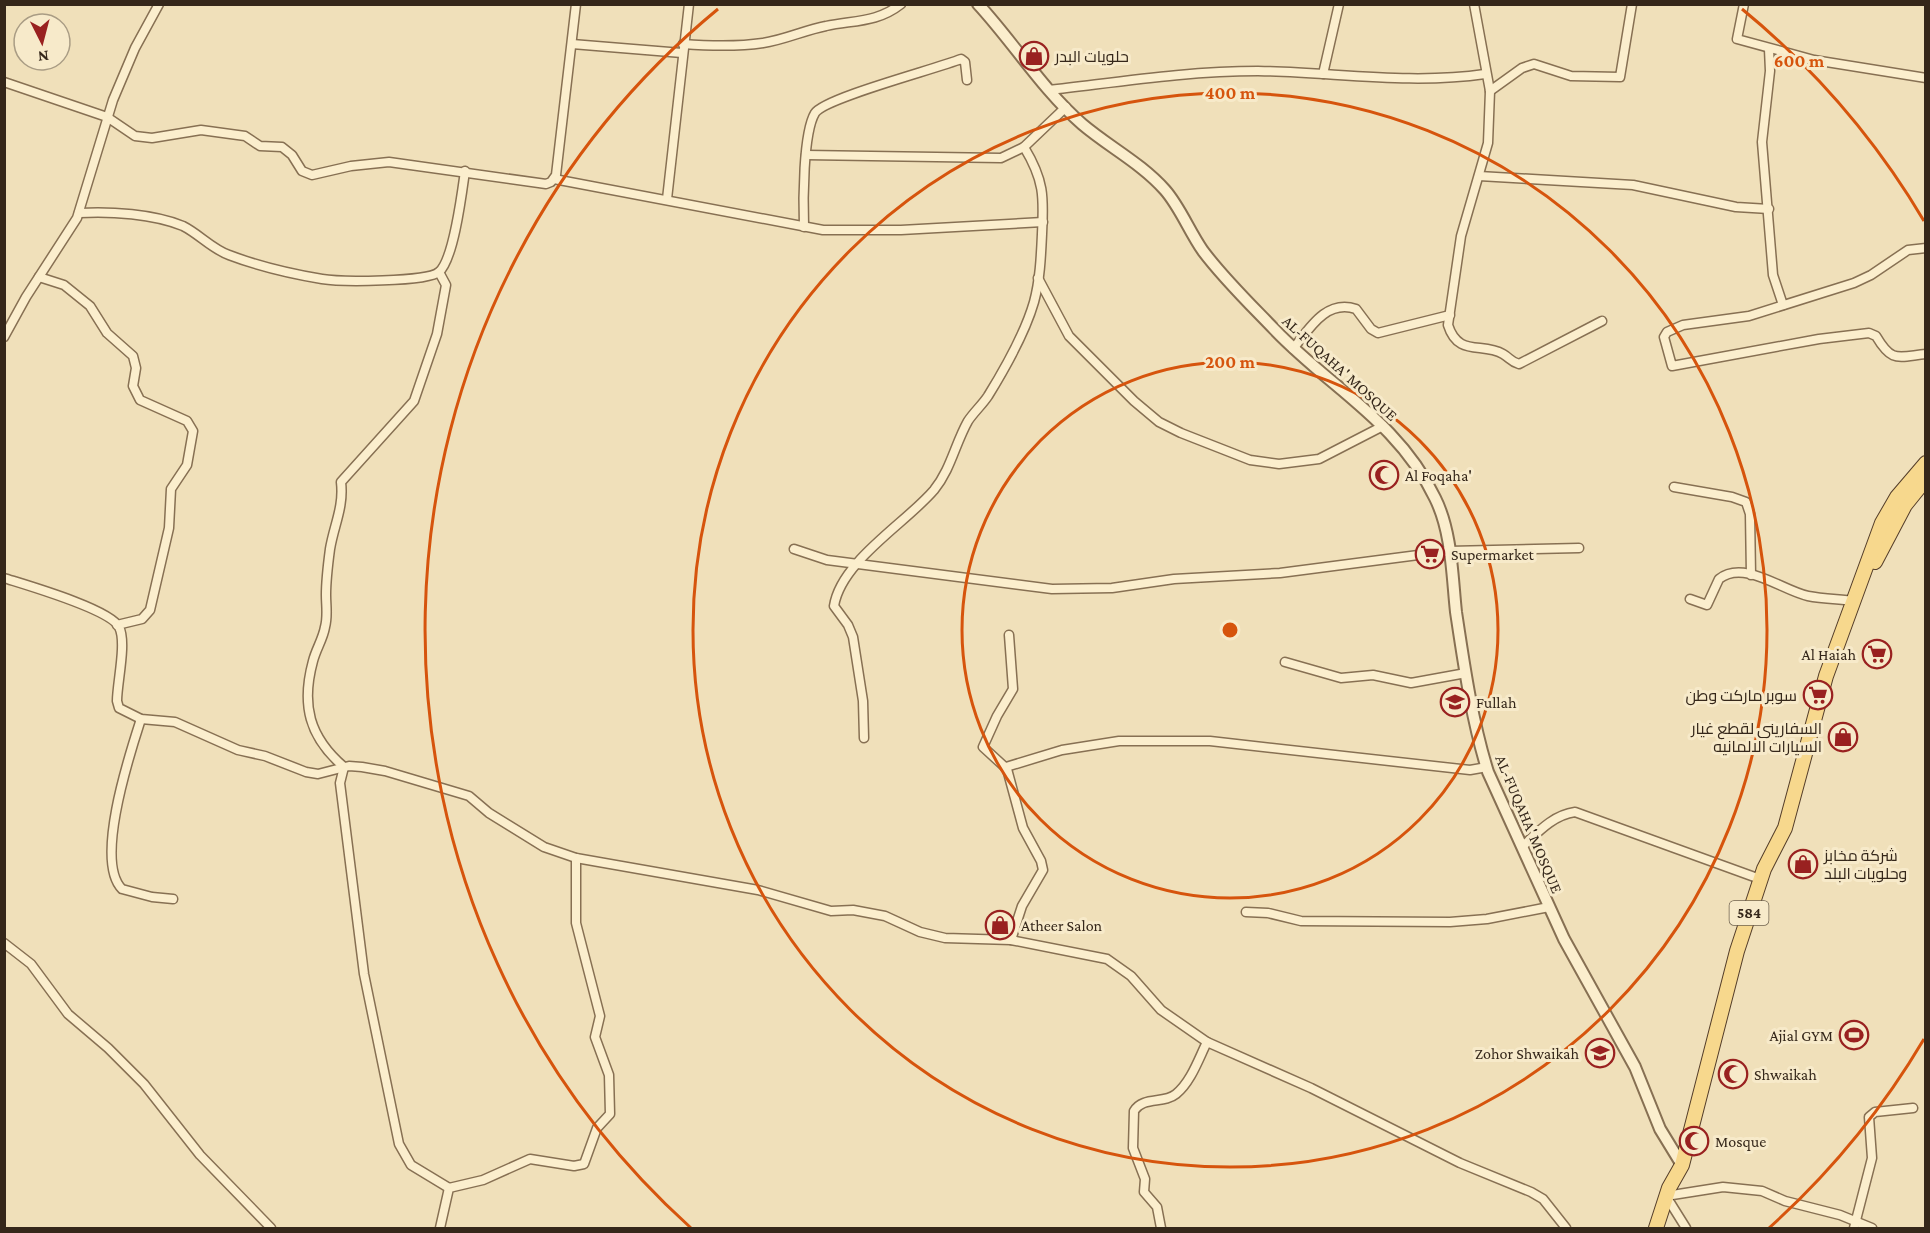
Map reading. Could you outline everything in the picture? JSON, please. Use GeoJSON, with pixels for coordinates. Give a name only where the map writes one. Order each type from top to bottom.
{"type":"FeatureCollection","features":[{"type":"Feature","properties":{"kind":"main road"},"geometry":{"type":"LineString","coordinates":[[1855,601],[1890,509],[1926,462]]}},
{"type":"Feature","properties":{"kind":"main road"},"geometry":{"type":"LineString","coordinates":[[1855,601],[1905,505],[1926,479]]}},
{"type":"Feature","properties":{"kind":"main road","name":"584"},"geometry":{"type":"LineString","coordinates":[[1656,1228],[1666,1196],[1682,1165],[1732,971],[1760,879],[1785,828],[1826,676],[1855,601]]}},
{"type":"Feature","properties":{"kind":"street"},"geometry":{"type":"LineString","coordinates":[[4,337],[79,213],[107,117],[131,57],[159,4]]}},
{"type":"Feature","properties":{"kind":"street"},"geometry":{"type":"LineString","coordinates":[[554,179],[576,4]]}},
{"type":"Feature","properties":{"kind":"street"},"geometry":{"type":"LineString","coordinates":[[667,199],[689,4]]}},
{"type":"Feature","properties":{"kind":"street"},"geometry":{"type":"LineString","coordinates":[[572,44],[683,49],[764,43],[825,26],[868,21],[890,13],[901,4]]}},
{"type":"Feature","properties":{"kind":"street","name":"AL-FUQAHA' MOSQUE"},"geometry":{"type":"LineString","coordinates":[[978,4],[1049,90],[1083,124],[1153,177],[1167,192],[1203,251],[1240,294],[1293,349],[1368,410],[1419,470],[1436,500],[1449,551],[1466,673],[1487,767],[1549,907],[1635,1067],[1660,1129],[1682,1165]]}},
{"type":"Feature","properties":{"kind":"street"},"geometry":{"type":"LineString","coordinates":[[1323,74],[1339,4]]}},
{"type":"Feature","properties":{"kind":"street"},"geometry":{"type":"LineString","coordinates":[[1474,4],[1485,74],[1490,91],[1488,143],[1461,236],[1448,325],[1455,340],[1471,347],[1505,355],[1511,361],[1519,364],[1602,321]]}},
{"type":"Feature","properties":{"kind":"street"},"geometry":{"type":"LineString","coordinates":[[1490,91],[1522,68],[1534,63],[1571,76],[1620,77],[1632,4]]}},
{"type":"Feature","properties":{"kind":"street"},"geometry":{"type":"LineString","coordinates":[[1744,4],[1737,39],[1814,60],[1926,78]]}},
{"type":"Feature","properties":{"kind":"street"},"geometry":{"type":"LineString","coordinates":[[1769,49],[1770,71],[1762,142],[1773,275],[1783,305]]}},
{"type":"Feature","properties":{"kind":"street"},"geometry":{"type":"LineString","coordinates":[[804,227],[807,155],[815,112],[833,101],[943,68],[961,59],[965,62],[967,80]]}},
{"type":"Feature","properties":{"kind":"street"},"geometry":{"type":"LineString","coordinates":[[1049,90],[1203,72],[1323,74],[1414,79],[1485,74]]}},
{"type":"Feature","properties":{"kind":"street"},"geometry":{"type":"LineString","coordinates":[[4,82],[107,117],[135,136],[144,138],[201,130],[245,136],[260,146],[276,146],[288,150],[302,171],[312,175],[351,166],[389,162],[546,184],[554,179],[804,227],[855,232],[1043,222]]}},
{"type":"Feature","properties":{"kind":"street"},"geometry":{"type":"LineString","coordinates":[[807,155],[990,160],[1009,156],[1024,147],[1066,107]]}},
{"type":"Feature","properties":{"kind":"street"},"geometry":{"type":"LineString","coordinates":[[864,738],[863,701],[853,637],[848,625],[834,606],[838,591],[877,542],[921,505],[949,469],[968,421],[988,395],[1034,302],[1043,222],[1041,183],[1038,170],[1024,147]]}},
{"type":"Feature","properties":{"kind":"street"},"geometry":{"type":"LineString","coordinates":[[79,213],[124,213],[183,226],[228,255],[324,279],[417,279],[439,272],[455,235],[465,171]]}},
{"type":"Feature","properties":{"kind":"street"},"geometry":{"type":"LineString","coordinates":[[1479,176],[1633,184],[1736,207],[1769,209]]}},
{"type":"Feature","properties":{"kind":"street"},"geometry":{"type":"LineString","coordinates":[[1926,248],[1908,250],[1863,279],[1743,317],[1694,322],[1668,331],[1665,335],[1672,366],[1819,339],[1869,333],[1876,336],[1883,349],[1893,356],[1926,354]]}},
{"type":"Feature","properties":{"kind":"street"},"geometry":{"type":"LineString","coordinates":[[344,767],[329,753],[315,731],[308,716],[306,704],[312,663],[327,620],[326,594],[330,551],[341,510],[341,482],[414,401],[437,334],[446,285],[439,272]]}},
{"type":"Feature","properties":{"kind":"street"},"geometry":{"type":"LineString","coordinates":[[39,277],[64,285],[90,306],[107,333],[133,356],[136,368],[133,386],[137,397],[147,405],[188,421],[193,431],[187,465],[171,489],[169,528],[150,610],[142,619],[117,624]]}},
{"type":"Feature","properties":{"kind":"street"},"geometry":{"type":"LineString","coordinates":[[1038,277],[1069,336],[1134,401],[1160,422],[1181,433],[1250,460],[1279,464],[1319,459],[1383,426]]}},
{"type":"Feature","properties":{"kind":"street"},"geometry":{"type":"LineString","coordinates":[[1293,349],[1314,322],[1335,308],[1356,309],[1378,333],[1450,315]]}},
{"type":"Feature","properties":{"kind":"street"},"geometry":{"type":"LineString","coordinates":[[1674,487],[1746,502],[1750,514],[1751,575]]}},
{"type":"Feature","properties":{"kind":"street"},"geometry":{"type":"LineString","coordinates":[[794,549],[828,560],[998,583],[1052,589],[1076,589],[1280,573],[1449,551],[1579,548]]}},
{"type":"Feature","properties":{"kind":"street"},"geometry":{"type":"LineString","coordinates":[[1690,599],[1707,605],[1722,576],[1751,575],[1809,596],[1855,601]]}},
{"type":"Feature","properties":{"kind":"street"},"geometry":{"type":"LineString","coordinates":[[4,578],[70,600],[120,627],[121,654],[117,701],[119,708],[141,718],[175,722],[238,750],[265,756],[306,772],[318,774],[344,767],[362,767],[385,771],[469,796],[489,813],[544,847],[576,858],[758,890],[831,911],[854,910],[885,916],[920,932],[945,938],[1011,940],[1112,962],[1131,976],[1161,1010],[1207,1042],[1311,1088],[1490,1177],[1531,1192],[1548,1205],[1566,1228]]}},
{"type":"Feature","properties":{"kind":"street"},"geometry":{"type":"LineString","coordinates":[[1009,635],[1013,689],[996,716],[983,746],[986,752],[1006,767],[1023,828],[1042,867],[1041,876],[1022,906],[1011,940]]}},
{"type":"Feature","properties":{"kind":"street"},"geometry":{"type":"LineString","coordinates":[[1285,662],[1341,678],[1373,675],[1411,683],[1466,673]]}},
{"type":"Feature","properties":{"kind":"street"},"geometry":{"type":"LineString","coordinates":[[141,718],[118,803],[113,833],[113,868],[118,885],[124,890],[173,899]]}},
{"type":"Feature","properties":{"kind":"street"},"geometry":{"type":"LineString","coordinates":[[1006,767],[1062,750],[1119,741],[1210,741],[1470,770],[1487,767]]}},
{"type":"Feature","properties":{"kind":"street"},"geometry":{"type":"LineString","coordinates":[[344,767],[340,783],[364,974],[399,1144],[411,1165],[449,1188],[483,1180],[530,1159],[574,1166],[584,1164],[597,1128],[610,1114],[609,1075],[595,1037],[600,1016],[576,923],[576,858]]}},
{"type":"Feature","properties":{"kind":"street"},"geometry":{"type":"LineString","coordinates":[[1522,847],[1562,814],[1575,812],[1760,879]]}},
{"type":"Feature","properties":{"kind":"street"},"geometry":{"type":"LineString","coordinates":[[1246,912],[1268,913],[1301,921],[1450,922],[1488,919],[1549,907]]}},
{"type":"Feature","properties":{"kind":"street"},"geometry":{"type":"LineString","coordinates":[[4,943],[31,964],[69,1014],[144,1084],[172,1116],[200,1155],[271,1228]]}},
{"type":"Feature","properties":{"kind":"street"},"geometry":{"type":"LineString","coordinates":[[1161,1228],[1157,1207],[1144,1192],[1145,1179],[1133,1148],[1134,1111],[1141,1103],[1168,1099],[1179,1092],[1207,1042]]}},
{"type":"Feature","properties":{"kind":"street"},"geometry":{"type":"LineString","coordinates":[[1855,1226],[1872,1158],[1869,1117],[1875,1112],[1913,1108]]}},
{"type":"Feature","properties":{"kind":"street"},"geometry":{"type":"LineString","coordinates":[[1686,1228],[1666,1196],[1723,1187],[1762,1191],[1785,1201],[1840,1215],[1855,1226],[1872,1228]]}},
{"type":"Feature","properties":{"kind":"street"},"geometry":{"type":"LineString","coordinates":[[440,1228],[449,1188]]}},
{"type":"Feature","properties":{"kind":"place","name":"حلويات البدر"},"geometry":{"type":"Point","coordinates":[1034,56]}},
{"type":"Feature","properties":{"kind":"place","name":"Al Foqaha'"},"geometry":{"type":"Point","coordinates":[1384,475]}},
{"type":"Feature","properties":{"kind":"place","name":"Supermarket"},"geometry":{"type":"Point","coordinates":[1430,554]}},
{"type":"Feature","properties":{"kind":"place","name":"Al Haiah"},"geometry":{"type":"Point","coordinates":[1877,654]}},
{"type":"Feature","properties":{"kind":"place","name":"سوبر ماركت وطن"},"geometry":{"type":"Point","coordinates":[1818,695]}},
{"type":"Feature","properties":{"kind":"place","name":"Fullah"},"geometry":{"type":"Point","coordinates":[1455,702]}},
{"type":"Feature","properties":{"kind":"place","name":"السفاريني لقطع غيار السيارات الالمانيه"},"geometry":{"type":"Point","coordinates":[1843,737]}},
{"type":"Feature","properties":{"kind":"place","name":"شركة مخابز وحلويات البلد"},"geometry":{"type":"Point","coordinates":[1803,864]}},
{"type":"Feature","properties":{"kind":"place","name":"Atheer Salon"},"geometry":{"type":"Point","coordinates":[1000,925]}},
{"type":"Feature","properties":{"kind":"place","name":"Ajial GYM"},"geometry":{"type":"Point","coordinates":[1854,1035]}},
{"type":"Feature","properties":{"kind":"place","name":"Zohor Shwaikah"},"geometry":{"type":"Point","coordinates":[1600,1053]}},
{"type":"Feature","properties":{"kind":"place","name":"Shwaikah"},"geometry":{"type":"Point","coordinates":[1733,1074]}},
{"type":"Feature","properties":{"kind":"place","name":"Mosque"},"geometry":{"type":"Point","coordinates":[1694,1141]}}]}
